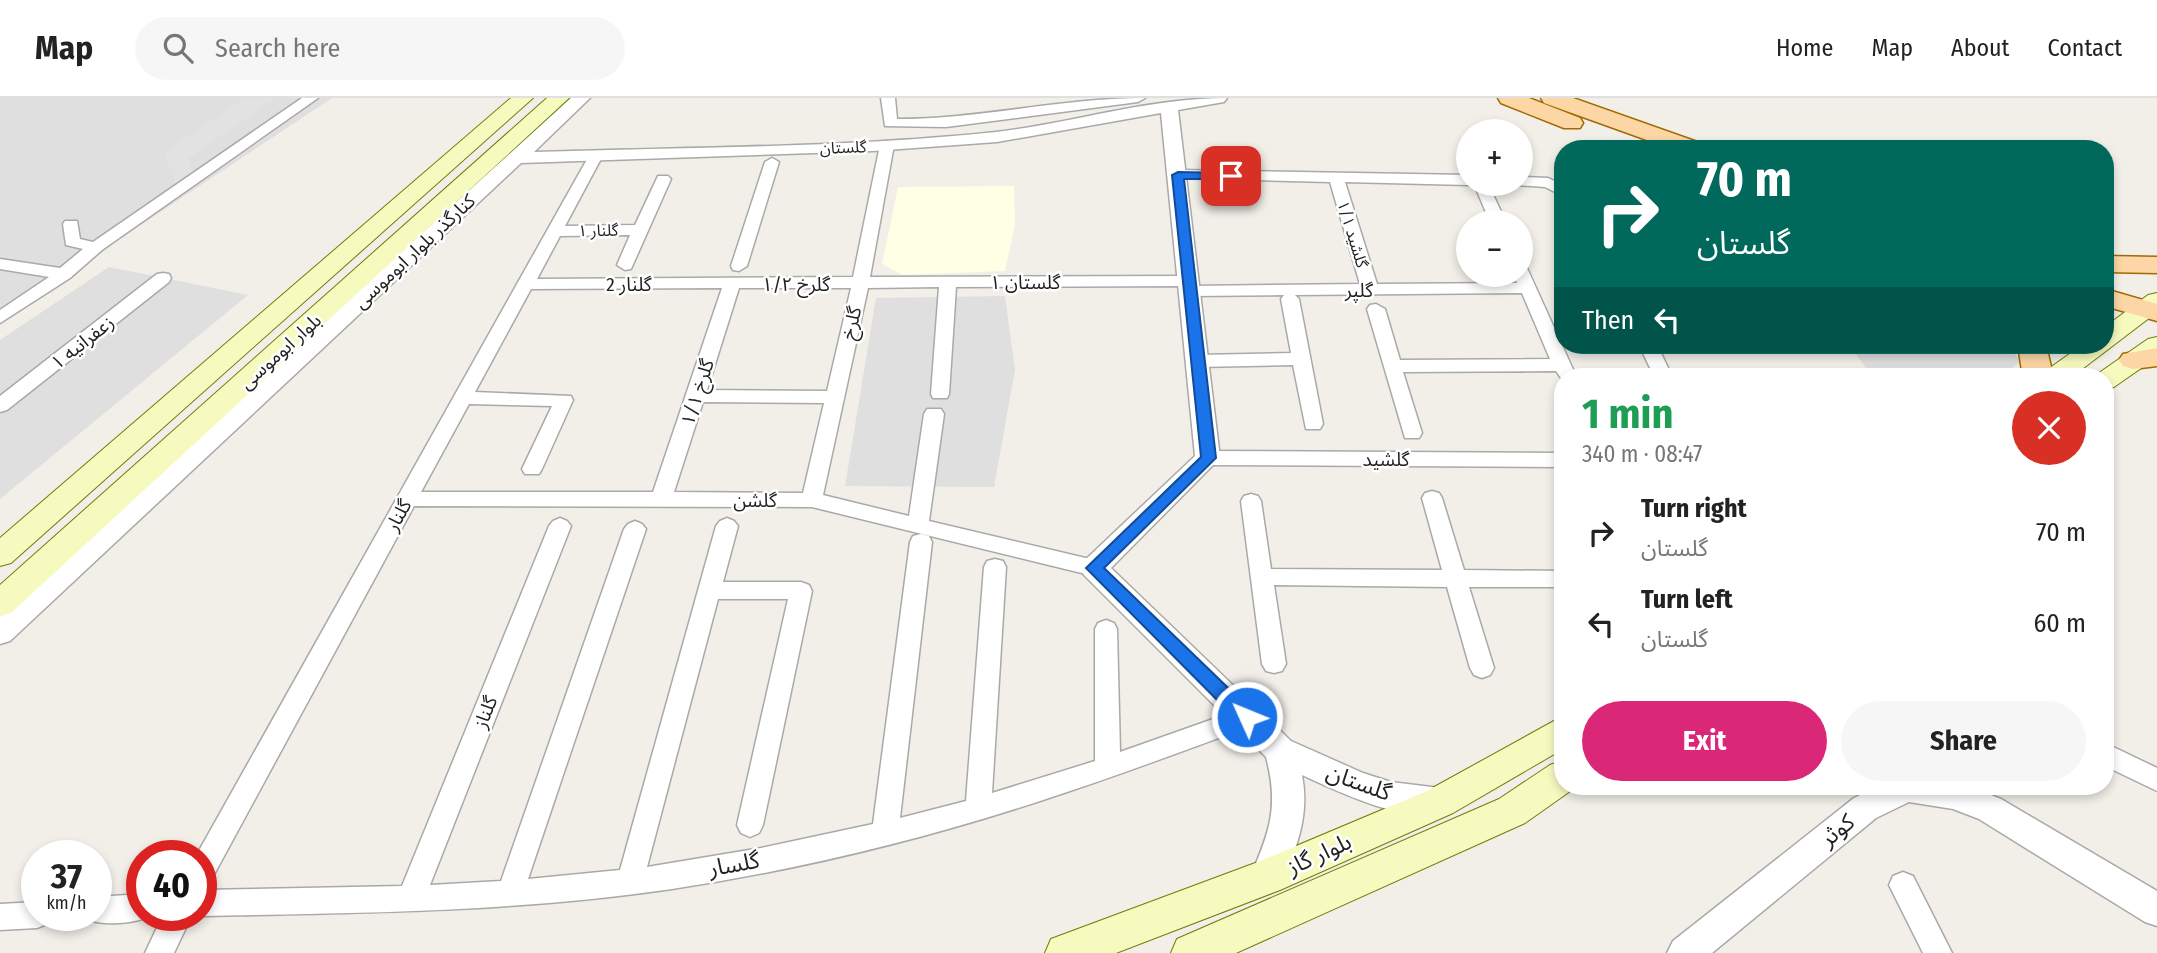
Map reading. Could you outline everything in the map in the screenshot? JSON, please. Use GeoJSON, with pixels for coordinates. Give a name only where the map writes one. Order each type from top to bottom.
{"type":"FeatureCollection","features":[{"type":"Feature","properties":{"kind":"main road","name":"بلوار ابوموسی"},"geometry":{"type":"LineString","coordinates":[[0,555],[523,98]]}},
{"type":"Feature","properties":{"kind":"main road","name":"بلوار ابوموسی"},"geometry":{"type":"LineString","coordinates":[[0,604],[559,98]]}},
{"type":"Feature","properties":{"kind":"main road"},"geometry":{"type":"LineString","coordinates":[[1509,98],[1623,140]]}},
{"type":"Feature","properties":{"kind":"main road"},"geometry":{"type":"LineString","coordinates":[[1552,98],[1670,140]]}},
{"type":"Feature","properties":{"kind":"main road"},"geometry":{"type":"LineString","coordinates":[[2114,264],[2157,265]]}},
{"type":"Feature","properties":{"kind":"main road"},"geometry":{"type":"LineString","coordinates":[[2114,281],[2154,303]]}},
{"type":"Feature","properties":{"kind":"main road"},"geometry":{"type":"LineString","coordinates":[[2114,298],[2154,303]]}},
{"type":"Feature","properties":{"kind":"main road"},"geometry":{"type":"LineString","coordinates":[[2114,333],[2154,303]]}},
{"type":"Feature","properties":{"kind":"main road"},"geometry":{"type":"LineString","coordinates":[[268,362],[325,333]]}},
{"type":"Feature","properties":{"kind":"main road"},"geometry":{"type":"LineString","coordinates":[[2067,368],[2086,354]]}},
{"type":"Feature","properties":{"kind":"main road"},"geometry":{"type":"LineString","coordinates":[[2114,375],[2149,354]]}},
{"type":"Feature","properties":{"kind":"main road"},"geometry":{"type":"LineString","coordinates":[[90,522],[151,493]]}},
{"type":"Feature","properties":{"kind":"main road","name":"بلوار گاز"},"geometry":{"type":"LineString","coordinates":[[1065,953],[1267,877],[1440,802],[1554,736]]}},
{"type":"Feature","properties":{"kind":"main road","name":"بلوار گاز"},"geometry":{"type":"LineString","coordinates":[[1191,953],[1511,811],[1554,782]]}},
{"type":"Feature","properties":{"kind":"street"},"geometry":{"type":"LineString","coordinates":[[0,318],[64,274],[96,247],[311,98]]}},
{"type":"Feature","properties":{"kind":"street","name":"کنارگذر بلوار ابوموسی"},"geometry":{"type":"LineString","coordinates":[[0,633],[582,98]]}},
{"type":"Feature","properties":{"kind":"street"},"geometry":{"type":"LineString","coordinates":[[888,98],[890,122],[946,123],[1138,98]]}},
{"type":"Feature","properties":{"kind":"street","name":"گلستان"},"geometry":{"type":"LineString","coordinates":[[514,158],[887,145],[1007,136],[1169,109],[1218,98]]}},
{"type":"Feature","properties":{"kind":"street"},"geometry":{"type":"LineString","coordinates":[[1094,568],[1208,458],[1169,109]]}},
{"type":"Feature","properties":{"kind":"street","name":"گلرخ"},"geometry":{"type":"LineString","coordinates":[[812,500],[860,284],[887,145]]}},
{"type":"Feature","properties":{"kind":"street","name":"گلنار"},"geometry":{"type":"LineString","coordinates":[[217,844],[595,156]]}},
{"type":"Feature","properties":{"kind":"street","name":"گلرخ ۱/۱"},"geometry":{"type":"LineString","coordinates":[[661,500],[772,162]]}},
{"type":"Feature","properties":{"kind":"street"},"geometry":{"type":"LineString","coordinates":[[1178,175],[1456,180]]}},
{"type":"Feature","properties":{"kind":"street"},"geometry":{"type":"LineString","coordinates":[[625,265],[663,178]]}},
{"type":"Feature","properties":{"kind":"street","name":"گلشید ۱/۱"},"geometry":{"type":"LineString","coordinates":[[1336,178],[1370,290]]}},
{"type":"Feature","properties":{"kind":"street"},"geometry":{"type":"LineString","coordinates":[[1533,182],[1554,186]]}},
{"type":"Feature","properties":{"kind":"street"},"geometry":{"type":"LineString","coordinates":[[71,225],[72,243],[96,247]]}},
{"type":"Feature","properties":{"kind":"street","name":"گلنار ۱"},"geometry":{"type":"LineString","coordinates":[[555,231],[641,230]]}},
{"type":"Feature","properties":{"kind":"street"},"geometry":{"type":"LineString","coordinates":[[0,264],[64,274]]}},
{"type":"Feature","properties":{"kind":"street","name":"گلرخ ۱/۲"},"geometry":{"type":"LineString","coordinates":[[736,275],[860,284]]}},
{"type":"Feature","properties":{"kind":"street","name":"گلنار 2"},"geometry":{"type":"LineString","coordinates":[[526,284],[736,275]]}},
{"type":"Feature","properties":{"kind":"street","name":"زعفرانیه ۱"},"geometry":{"type":"LineString","coordinates":[[0,406],[163,278]]}},
{"type":"Feature","properties":{"kind":"street"},"geometry":{"type":"LineString","coordinates":[[940,394],[948,283]]}},
{"type":"Feature","properties":{"kind":"street","name":"گلستان ۱"},"geometry":{"type":"LineString","coordinates":[[860,284],[1190,286]]}},
{"type":"Feature","properties":{"kind":"street","name":"گلپر"},"geometry":{"type":"LineString","coordinates":[[1190,286],[1370,290],[1456,284]]}},
{"type":"Feature","properties":{"kind":"street"},"geometry":{"type":"LineString","coordinates":[[1527,287],[1554,347]]}},
{"type":"Feature","properties":{"kind":"street"},"geometry":{"type":"LineString","coordinates":[[1290,299],[1313,424]]}},
{"type":"Feature","properties":{"kind":"street"},"geometry":{"type":"LineString","coordinates":[[1376,309],[1412,433]]}},
{"type":"Feature","properties":{"kind":"street"},"geometry":{"type":"LineString","coordinates":[[1198,361],[1301,359]]}},
{"type":"Feature","properties":{"kind":"street"},"geometry":{"type":"LineString","coordinates":[[1392,366],[1554,371]]}},
{"type":"Feature","properties":{"kind":"street"},"geometry":{"type":"LineString","coordinates":[[695,396],[835,397]]}},
{"type":"Feature","properties":{"kind":"street"},"geometry":{"type":"LineString","coordinates":[[463,398],[564,400],[532,469]]}},
{"type":"Feature","properties":{"kind":"street"},"geometry":{"type":"LineString","coordinates":[[885,833],[934,414]]}},
{"type":"Feature","properties":{"kind":"street","name":"گلشید"},"geometry":{"type":"LineString","coordinates":[[1208,458],[1554,460]]}},
{"type":"Feature","properties":{"kind":"street"},"geometry":{"type":"LineString","coordinates":[[1432,498],[1482,668]]}},
{"type":"Feature","properties":{"kind":"street","name":"گلشن"},"geometry":{"type":"LineString","coordinates":[[407,499],[812,500],[919,534],[1094,568]]}},
{"type":"Feature","properties":{"kind":"street"},"geometry":{"type":"LineString","coordinates":[[1251,501],[1274,664]]}},
{"type":"Feature","properties":{"kind":"street","name":"گلناز"},"geometry":{"type":"LineString","coordinates":[[411,898],[560,526]]}},
{"type":"Feature","properties":{"kind":"street"},"geometry":{"type":"LineString","coordinates":[[630,882],[727,526]]}},
{"type":"Feature","properties":{"kind":"street"},"geometry":{"type":"LineString","coordinates":[[510,893],[635,529]]}},
{"type":"Feature","properties":{"kind":"street"},"geometry":{"type":"LineString","coordinates":[[978,809],[995,567]]}},
{"type":"Feature","properties":{"kind":"street","name":"گلستان"},"geometry":{"type":"LineString","coordinates":[[1094,568],[1280,750],[1356,785],[1391,796],[1440,802]]}},
{"type":"Feature","properties":{"kind":"street"},"geometry":{"type":"LineString","coordinates":[[1262,577],[1554,579]]}},
{"type":"Feature","properties":{"kind":"street"},"geometry":{"type":"LineString","coordinates":[[710,590],[801,591],[750,825]]}},
{"type":"Feature","properties":{"kind":"street"},"geometry":{"type":"LineString","coordinates":[[1106,629],[1108,767]]}},
{"type":"Feature","properties":{"kind":"street","name":"گلسار"},"geometry":{"type":"LineString","coordinates":[[217,903],[510,893],[630,882],[720,867],[885,833],[978,809],[1108,767],[1247,717]]}},
{"type":"Feature","properties":{"kind":"street","name":"گلستان"},"geometry":{"type":"LineString","coordinates":[[1267,877],[1285,837],[1292,809],[1289,779],[1280,750]]}},
{"type":"Feature","properties":{"kind":"street"},"geometry":{"type":"LineString","coordinates":[[2114,758],[2157,779]]}},
{"type":"Feature","properties":{"kind":"street","name":"کوثر"},"geometry":{"type":"LineString","coordinates":[[1685,953],[1865,808],[1892,795]]}},
{"type":"Feature","properties":{"kind":"street","name":"کوثر"},"geometry":{"type":"LineString","coordinates":[[1955,795],[1990,809],[2157,910]]}},
{"type":"Feature","properties":{"kind":"street"},"geometry":{"type":"LineString","coordinates":[[1903,885],[1938,953]]}},
{"type":"Feature","properties":{"kind":"street"},"geometry":{"type":"LineString","coordinates":[[0,917],[21,916]]}},
{"type":"Feature","properties":{"kind":"street"},"geometry":{"type":"LineString","coordinates":[[159,953],[170,931]]}},
{"type":"Feature","properties":{"kind":"shaded area"},"geometry":{"type":"Polygon","coordinates":[[[0,98],[332,98],[23,303],[0,310],[0,98]]]}},
{"type":"Feature","properties":{"kind":"shaded area"},"geometry":{"type":"Polygon","coordinates":[[[245,98],[276,98],[188,159],[196,178],[178,190],[164,152],[245,98]]]}},
{"type":"Feature","properties":{"kind":"shaded area"},"geometry":{"type":"Polygon","coordinates":[[[1014,186],[1015,225],[1005,271],[902,275],[882,264],[898,187],[1014,186]]]}},
{"type":"Feature","properties":{"kind":"shaded area"},"geometry":{"type":"Polygon","coordinates":[[[109,267],[248,295],[0,499],[0,340],[109,267]]]}},
{"type":"Feature","properties":{"kind":"shaded area"},"geometry":{"type":"Polygon","coordinates":[[[1005,296],[1015,370],[994,487],[845,486],[876,298],[1005,296]]]}},
{"type":"Feature","properties":{"kind":"shaded area"},"geometry":{"type":"Polygon","coordinates":[[[1856,354],[2014,354],[2021,362],[2012,368],[1866,368],[1856,354]]]}},
{"type":"Feature","properties":{"kind":"route"},"geometry":{"type":"LineString","coordinates":[[1231,176],[1178,175],[1208,458],[1094,568],[1247,717]]}}]}
